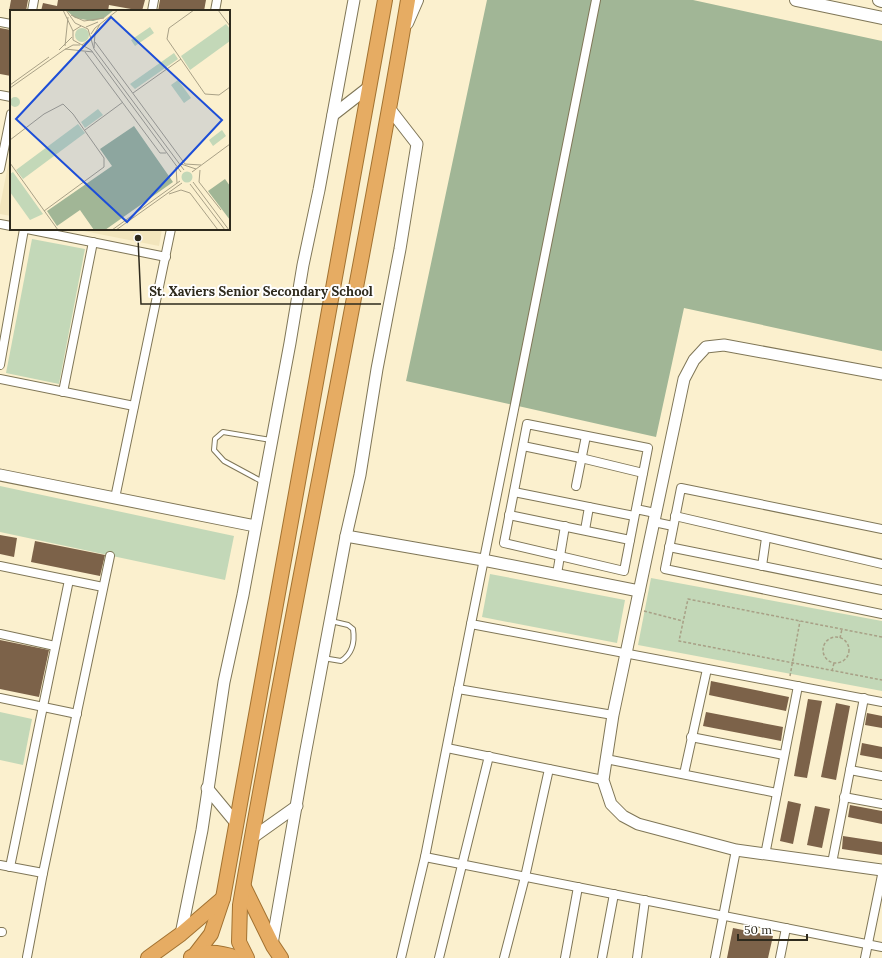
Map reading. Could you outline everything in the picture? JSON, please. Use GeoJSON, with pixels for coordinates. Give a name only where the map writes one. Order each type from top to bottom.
{"type":"FeatureCollection","features":[{"type":"Feature","properties":{"kind":"highway"},"geometry":{"type":"LineString","coordinates":[[192,957],[211,934],[222,898],[385,0]]}},
{"type":"Feature","properties":{"kind":"highway"},"geometry":{"type":"LineString","coordinates":[[247,958],[239,942],[239,924],[252,838],[408,0]]}},
{"type":"Feature","properties":{"kind":"highway"},"geometry":{"type":"LineString","coordinates":[[244,886],[272,944],[281,958]]}},
{"type":"Feature","properties":{"kind":"highway"},"geometry":{"type":"LineString","coordinates":[[148,958],[181,934],[222,898]]}},
{"type":"Feature","properties":{"kind":"highway"},"geometry":{"type":"LineString","coordinates":[[192,957],[210,953],[226,954],[237,958]]}},
{"type":"Feature","properties":{"kind":"main road"},"geometry":{"type":"LineString","coordinates":[[379,0],[380,29]]}},
{"type":"Feature","properties":{"kind":"main road"},"geometry":{"type":"LineString","coordinates":[[402,33],[417,0]]}},
{"type":"Feature","properties":{"kind":"main road"},"geometry":{"type":"LineString","coordinates":[[796,0],[882,18]]}},
{"type":"Feature","properties":{"kind":"street"},"geometry":{"type":"LineString","coordinates":[[32,10],[34,0]]}},
{"type":"Feature","properties":{"kind":"street"},"geometry":{"type":"LineString","coordinates":[[152,10],[154,0]]}},
{"type":"Feature","properties":{"kind":"street"},"geometry":{"type":"LineString","coordinates":[[215,10],[217,0]]}},
{"type":"Feature","properties":{"kind":"street"},"geometry":{"type":"LineString","coordinates":[[181,934],[202,830],[207,788],[224,682],[255,526],[354,0]]}},
{"type":"Feature","properties":{"kind":"street"},"geometry":{"type":"LineString","coordinates":[[401,958],[425,857],[483,560],[596,0]]}},
{"type":"Feature","properties":{"kind":"street"},"geometry":{"type":"LineString","coordinates":[[0,22],[10,24]]}},
{"type":"Feature","properties":{"kind":"street"},"geometry":{"type":"LineString","coordinates":[[333,115],[369,87]]}},
{"type":"Feature","properties":{"kind":"street"},"geometry":{"type":"LineString","coordinates":[[0,95],[10,97]]}},
{"type":"Feature","properties":{"kind":"street"},"geometry":{"type":"LineString","coordinates":[[272,944],[330,620],[346,536],[360,475],[377,369],[400,249],[417,144],[389,108]]}},
{"type":"Feature","properties":{"kind":"street"},"geometry":{"type":"LineString","coordinates":[[0,169],[10,119]]}},
{"type":"Feature","properties":{"kind":"street"},"geometry":{"type":"LineString","coordinates":[[0,224],[10,226]]}},
{"type":"Feature","properties":{"kind":"street"},"geometry":{"type":"LineString","coordinates":[[0,365],[26,230]]}},
{"type":"Feature","properties":{"kind":"street"},"geometry":{"type":"LineString","coordinates":[[31,230],[166,257]]}},
{"type":"Feature","properties":{"kind":"street"},"geometry":{"type":"LineString","coordinates":[[115,498],[171,230]]}},
{"type":"Feature","properties":{"kind":"street"},"geometry":{"type":"LineString","coordinates":[[63,392],[93,242]]}},
{"type":"Feature","properties":{"kind":"street"},"geometry":{"type":"LineString","coordinates":[[882,374],[724,345],[706,347],[694,360],[684,379],[613,715],[603,780],[611,804],[623,816],[638,824],[736,850],[882,870]]}},
{"type":"Feature","properties":{"kind":"street"},"geometry":{"type":"LineString","coordinates":[[0,379],[134,406]]}},
{"type":"Feature","properties":{"kind":"street"},"geometry":{"type":"LineString","coordinates":[[527,424],[648,448],[624,571],[504,543],[522,446],[527,424]]}},
{"type":"Feature","properties":{"kind":"street"},"geometry":{"type":"LineString","coordinates":[[576,486],[586,436]]}},
{"type":"Feature","properties":{"kind":"street"},"geometry":{"type":"LineString","coordinates":[[522,446],[582,458],[643,473]]}},
{"type":"Feature","properties":{"kind":"street"},"geometry":{"type":"LineString","coordinates":[[0,475],[255,526]]}},
{"type":"Feature","properties":{"kind":"street"},"geometry":{"type":"LineString","coordinates":[[882,529],[681,488],[664,569],[882,614]]}},
{"type":"Feature","properties":{"kind":"street"},"geometry":{"type":"LineString","coordinates":[[514,492],[589,507],[635,512],[673,526]]}},
{"type":"Feature","properties":{"kind":"street"},"geometry":{"type":"LineString","coordinates":[[585,530],[589,507]]}},
{"type":"Feature","properties":{"kind":"street"},"geometry":{"type":"LineString","coordinates":[[509,515],[630,540]]}},
{"type":"Feature","properties":{"kind":"street"},"geometry":{"type":"LineString","coordinates":[[675,516],[882,564]]}},
{"type":"Feature","properties":{"kind":"street"},"geometry":{"type":"LineString","coordinates":[[557,574],[565,526]]}},
{"type":"Feature","properties":{"kind":"street"},"geometry":{"type":"LineString","coordinates":[[346,536],[483,560],[640,591]]}},
{"type":"Feature","properties":{"kind":"street"},"geometry":{"type":"LineString","coordinates":[[762,566],[766,538]]}},
{"type":"Feature","properties":{"kind":"street"},"geometry":{"type":"LineString","coordinates":[[669,547],[882,590]]}},
{"type":"Feature","properties":{"kind":"street"},"geometry":{"type":"LineString","coordinates":[[27,957],[43,873],[110,556]]}},
{"type":"Feature","properties":{"kind":"street"},"geometry":{"type":"LineString","coordinates":[[0,566],[104,587]]}},
{"type":"Feature","properties":{"kind":"street"},"geometry":{"type":"LineString","coordinates":[[10,867],[68,580]]}},
{"type":"Feature","properties":{"kind":"street"},"geometry":{"type":"LineString","coordinates":[[471,624],[882,702]]}},
{"type":"Feature","properties":{"kind":"street"},"geometry":{"type":"LineString","coordinates":[[0,634],[55,646]]}},
{"type":"Feature","properties":{"kind":"street"},"geometry":{"type":"LineString","coordinates":[[684,774],[690,737],[706,669]]}},
{"type":"Feature","properties":{"kind":"street"},"geometry":{"type":"LineString","coordinates":[[765,855],[798,686]]}},
{"type":"Feature","properties":{"kind":"street"},"geometry":{"type":"LineString","coordinates":[[458,689],[613,715]]}},
{"type":"Feature","properties":{"kind":"street"},"geometry":{"type":"LineString","coordinates":[[0,698],[77,714]]}},
{"type":"Feature","properties":{"kind":"street"},"geometry":{"type":"LineString","coordinates":[[832,863],[864,698]]}},
{"type":"Feature","properties":{"kind":"street"},"geometry":{"type":"LineString","coordinates":[[690,737],[784,755]]}},
{"type":"Feature","properties":{"kind":"street"},"geometry":{"type":"LineString","coordinates":[[447,748],[603,780]]}},
{"type":"Feature","properties":{"kind":"street"},"geometry":{"type":"LineString","coordinates":[[439,958],[489,756]]}},
{"type":"Feature","properties":{"kind":"street"},"geometry":{"type":"LineString","coordinates":[[606,759],[777,793]]}},
{"type":"Feature","properties":{"kind":"street"},"geometry":{"type":"LineString","coordinates":[[504,958],[525,877],[549,769]]}},
{"type":"Feature","properties":{"kind":"street"},"geometry":{"type":"LineString","coordinates":[[850,770],[882,776]]}},
{"type":"Feature","properties":{"kind":"street"},"geometry":{"type":"LineString","coordinates":[[207,788],[236,823]]}},
{"type":"Feature","properties":{"kind":"street"},"geometry":{"type":"LineString","coordinates":[[844,797],[882,804]]}},
{"type":"Feature","properties":{"kind":"street"},"geometry":{"type":"LineString","coordinates":[[252,838],[297,806]]}},
{"type":"Feature","properties":{"kind":"street"},"geometry":{"type":"LineString","coordinates":[[715,958],[736,850]]}},
{"type":"Feature","properties":{"kind":"street"},"geometry":{"type":"LineString","coordinates":[[425,857],[882,947]]}},
{"type":"Feature","properties":{"kind":"street"},"geometry":{"type":"LineString","coordinates":[[0,865],[43,873]]}},
{"type":"Feature","properties":{"kind":"street"},"geometry":{"type":"LineString","coordinates":[[865,958],[882,875]]}},
{"type":"Feature","properties":{"kind":"street"},"geometry":{"type":"LineString","coordinates":[[566,958],[578,887]]}},
{"type":"Feature","properties":{"kind":"street"},"geometry":{"type":"LineString","coordinates":[[602,958],[614,894]]}},
{"type":"Feature","properties":{"kind":"street"},"geometry":{"type":"LineString","coordinates":[[637,958],[645,900]]}},
{"type":"Feature","properties":{"kind":"street"},"geometry":{"type":"LineString","coordinates":[[780,958],[786,928]]}},
{"type":"Feature","properties":{"kind":"lane"},"geometry":{"type":"LineString","coordinates":[[263,482],[224,461],[214,450],[215,439],[223,432],[271,440]]}},
{"type":"Feature","properties":{"kind":"lane"},"geometry":{"type":"LineString","coordinates":[[323,658],[341,661],[348,656],[352,648],[353,629],[348,625],[330,620]]}},
{"type":"Feature","properties":{"kind":"path"},"geometry":{"type":"LineString","coordinates":[[882,637],[688,599],[680,641],[882,680]]}},
{"type":"Feature","properties":{"kind":"path"},"geometry":{"type":"LineString","coordinates":[[636,609],[683,621]]}},
{"type":"Feature","properties":{"kind":"path"},"geometry":{"type":"LineString","coordinates":[[788,684],[800,620]]}},
{"type":"Feature","properties":{"kind":"path"},"geometry":{"type":"LineString","coordinates":[[840,638],[842,629]]}},
{"type":"Feature","properties":{"kind":"path"},"geometry":{"type":"LineString","coordinates":[[840,638],[847,643],[849,651],[843,661],[834,662],[825,656],[824,647],[829,640],[840,638]]}},
{"type":"Feature","properties":{"kind":"path"},"geometry":{"type":"LineString","coordinates":[[832,670],[834,662]]}},
{"type":"Feature","properties":{"kind":"shaded area"},"geometry":{"type":"Polygon","coordinates":[[[10,155],[10,216],[0,214],[0,206],[10,155]]]}},
{"type":"Feature","properties":{"kind":"shaded area"},"geometry":{"type":"Polygon","coordinates":[[[79,230],[162,230],[159,246],[79,230]]]}},
{"type":"Feature","properties":{"kind":"green space"},"geometry":{"type":"Polygon","coordinates":[[[487,0],[693,0],[882,41],[882,351],[684,308],[656,437],[406,381],[487,0]]]}},
{"type":"Feature","properties":{"kind":"green space"},"geometry":{"type":"Polygon","coordinates":[[[32,239],[85,249],[59,384],[6,373],[32,239]]]}},
{"type":"Feature","properties":{"kind":"green space"},"geometry":{"type":"Polygon","coordinates":[[[0,486],[234,536],[225,580],[0,532],[0,486]]]}},
{"type":"Feature","properties":{"kind":"green space"},"geometry":{"type":"Polygon","coordinates":[[[490,574],[625,600],[617,643],[482,617],[490,574]]]}},
{"type":"Feature","properties":{"kind":"green space"},"geometry":{"type":"Polygon","coordinates":[[[651,578],[882,621],[882,691],[638,645],[651,578]]]}},
{"type":"Feature","properties":{"kind":"green space"},"geometry":{"type":"Polygon","coordinates":[[[0,712],[32,719],[23,765],[0,760],[0,712]]]}},
{"type":"Feature","properties":{"kind":"building"},"geometry":{"type":"Polygon","coordinates":[[[11,0],[28,0],[26,10],[9,11],[11,0]]]}},
{"type":"Feature","properties":{"kind":"building"},"geometry":{"type":"Polygon","coordinates":[[[58,0],[145,0],[142,10],[109,5],[108,10],[41,10],[43,3],[57,6],[58,0]]]}},
{"type":"Feature","properties":{"kind":"building"},"geometry":{"type":"Polygon","coordinates":[[[160,0],[206,0],[204,10],[158,10],[160,0]]]}},
{"type":"Feature","properties":{"kind":"building"},"geometry":{"type":"Polygon","coordinates":[[[0,28],[10,30],[10,76],[0,74],[0,28]]]}},
{"type":"Feature","properties":{"kind":"building"},"geometry":{"type":"Polygon","coordinates":[[[0,535],[17,538],[14,557],[0,554],[0,535]]]}},
{"type":"Feature","properties":{"kind":"building"},"geometry":{"type":"Polygon","coordinates":[[[35,541],[105,555],[100,576],[31,562],[35,541]]]}},
{"type":"Feature","properties":{"kind":"building"},"geometry":{"type":"Polygon","coordinates":[[[0,640],[49,650],[39,697],[0,689],[0,640]]]}},
{"type":"Feature","properties":{"kind":"building"},"geometry":{"type":"Polygon","coordinates":[[[711,681],[789,697],[786,711],[709,695],[711,681]]]}},
{"type":"Feature","properties":{"kind":"building"},"geometry":{"type":"Polygon","coordinates":[[[808,699],[822,701],[807,778],[794,776],[808,699]]]}},
{"type":"Feature","properties":{"kind":"building"},"geometry":{"type":"Polygon","coordinates":[[[836,703],[850,706],[836,780],[821,777],[836,703]]]}},
{"type":"Feature","properties":{"kind":"building"},"geometry":{"type":"Polygon","coordinates":[[[706,712],[783,727],[781,741],[703,726],[706,712]]]}},
{"type":"Feature","properties":{"kind":"building"},"geometry":{"type":"Polygon","coordinates":[[[867,713],[882,716],[882,728],[865,725],[867,713]]]}},
{"type":"Feature","properties":{"kind":"building"},"geometry":{"type":"Polygon","coordinates":[[[862,743],[882,747],[882,759],[860,755],[862,743]]]}},
{"type":"Feature","properties":{"kind":"building"},"geometry":{"type":"Polygon","coordinates":[[[788,801],[801,804],[793,844],[780,841],[788,801]]]}},
{"type":"Feature","properties":{"kind":"building"},"geometry":{"type":"Polygon","coordinates":[[[850,805],[882,811],[882,824],[848,817],[850,805]]]}},
{"type":"Feature","properties":{"kind":"building"},"geometry":{"type":"Polygon","coordinates":[[[815,806],[830,809],[822,848],[807,845],[815,806]]]}},
{"type":"Feature","properties":{"kind":"building"},"geometry":{"type":"Polygon","coordinates":[[[843,836],[882,842],[882,855],[842,849],[843,836]]]}},
{"type":"Feature","properties":{"kind":"building"},"geometry":{"type":"Polygon","coordinates":[[[733,928],[773,936],[768,958],[727,958],[733,928]]]}},
{"type":"Feature","properties":{"kind":"place","name":"St. Xaviers Senior Secondary School"},"geometry":{"type":"Point","coordinates":[138,238]}}]}
